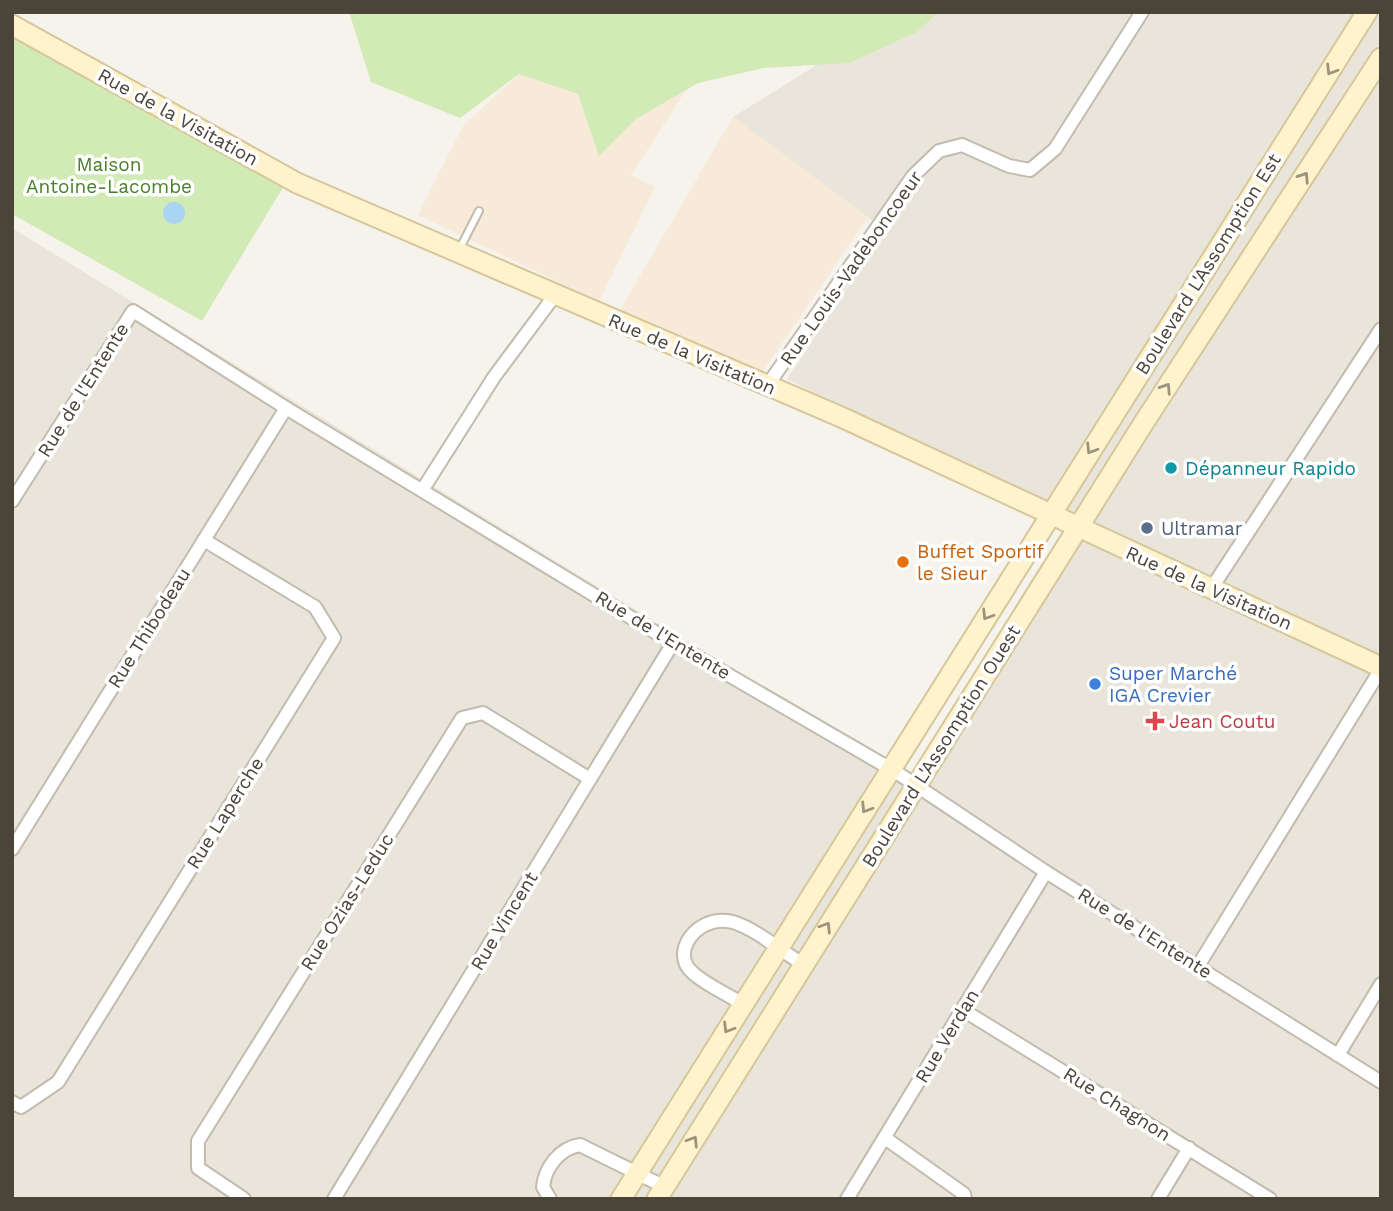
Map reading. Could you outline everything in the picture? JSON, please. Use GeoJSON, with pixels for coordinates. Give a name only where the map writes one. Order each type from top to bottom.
{"type":"FeatureCollection","features":[{"type":"Feature","properties":{"kind":"street","name":"Rue Louis-Vadeboncoeur"},"geometry":{"type":"LineString","coordinates":[[767,386],[913,176],[939,151],[962,145],[1009,166],[1030,170],[1055,149],[1142,12]]}},
{"type":"Feature","properties":{"kind":"street","name":"Boulevard L'Assomption Est"},"geometry":{"type":"LineString","coordinates":[[1049,516],[1367,12]]}},
{"type":"Feature","properties":{"kind":"street","name":"Rue de la Visitation"},"geometry":{"type":"LineString","coordinates":[[12,25],[297,183],[767,386],[1381,668]]}},
{"type":"Feature","properties":{"kind":"street","name":"Boulevard L'Assomption Est"},"geometry":{"type":"LineString","coordinates":[[1079,530],[1141,429],[1381,58]]}},
{"type":"Feature","properties":{"kind":"street"},"geometry":{"type":"LineString","coordinates":[[1258,186],[1286,204]]}},
{"type":"Feature","properties":{"kind":"street"},"geometry":{"type":"LineString","coordinates":[[424,489],[494,377],[555,295]]}},
{"type":"Feature","properties":{"kind":"street","name":"Rue de l'Entente"},"geometry":{"type":"LineString","coordinates":[[12,501],[133,311],[286,408],[424,489],[673,643],[891,769],[1046,872],[1381,1082]]}},
{"type":"Feature","properties":{"kind":"street"},"geometry":{"type":"LineString","coordinates":[[1211,589],[1381,329]]}},
{"type":"Feature","properties":{"kind":"street","name":"Rue Thibodeau"},"geometry":{"type":"LineString","coordinates":[[12,849],[286,408]]}},
{"type":"Feature","properties":{"kind":"street"},"geometry":{"type":"LineString","coordinates":[[1114,413],[1141,429]]}},
{"type":"Feature","properties":{"kind":"street","name":"Boulevard L'Assomption Ouest"},"geometry":{"type":"LineString","coordinates":[[621,1199],[1049,516]]}},
{"type":"Feature","properties":{"kind":"street","name":"Boulevard L'Assomption Ouest"},"geometry":{"type":"LineString","coordinates":[[550,1199],[543,1187],[548,1168],[571,1147],[580,1145],[639,1171],[661,1193],[915,785],[1079,530]]}},
{"type":"Feature","properties":{"kind":"street","name":"Rue Laperche"},"geometry":{"type":"LineString","coordinates":[[12,1102],[21,1107],[58,1082],[334,638],[315,607],[204,540]]}},
{"type":"Feature","properties":{"kind":"street","name":"Rue Vincent"},"geometry":{"type":"LineString","coordinates":[[334,1199],[673,643]]}},
{"type":"Feature","properties":{"kind":"street"},"geometry":{"type":"LineString","coordinates":[[1198,966],[1381,668]]}},
{"type":"Feature","properties":{"kind":"street","name":"Rue Ozias-Leduc"},"geometry":{"type":"LineString","coordinates":[[244,1199],[198,1168],[198,1141],[462,718],[483,713],[590,779]]}},
{"type":"Feature","properties":{"kind":"street","name":"Rue Verdan"},"geometry":{"type":"LineString","coordinates":[[846,1199],[1046,872]]}},
{"type":"Feature","properties":{"kind":"street"},"geometry":{"type":"LineString","coordinates":[[743,1004],[692,973],[685,962],[688,940],[693,930],[707,922],[728,920],[744,926],[777,950],[803,964]]}},
{"type":"Feature","properties":{"kind":"street"},"geometry":{"type":"LineString","coordinates":[[1338,1055],[1381,984]]}},
{"type":"Feature","properties":{"kind":"street","name":"Rue Chagnon"},"geometry":{"type":"LineString","coordinates":[[963,1010],[1270,1199]]}},
{"type":"Feature","properties":{"kind":"street"},"geometry":{"type":"LineString","coordinates":[[885,1138],[964,1194],[965,1199]]}},
{"type":"Feature","properties":{"kind":"street"},"geometry":{"type":"LineString","coordinates":[[1157,1199],[1189,1149]]}},
{"type":"Feature","properties":{"kind":"lane"},"geometry":{"type":"LineString","coordinates":[[458,253],[479,211]]}},
{"type":"Feature","properties":{"kind":"shaded area"},"geometry":{"type":"Polygon","coordinates":[[[901,12],[1381,12],[1381,1199],[12,1199],[12,228],[918,783],[1077,532],[787,379],[885,230],[733,117],[901,12]]]}},
{"type":"Feature","properties":{"kind":"shaded area"},"geometry":{"type":"Polygon","coordinates":[[[701,67],[631,175],[655,187],[599,301],[418,215],[463,126],[519,74],[701,67]]]}},
{"type":"Feature","properties":{"kind":"shaded area"},"geometry":{"type":"Polygon","coordinates":[[[733,117],[868,217],[762,373],[620,310],[733,117]]]}},
{"type":"Feature","properties":{"kind":"green space"},"geometry":{"type":"Polygon","coordinates":[[[346,12],[938,12],[917,32],[849,63],[764,68],[698,83],[636,119],[599,156],[578,94],[519,74],[460,118],[371,82],[350,15],[346,12]]]}},
{"type":"Feature","properties":{"kind":"green space","name":"Maison Antoine-Lacombe"},"geometry":{"type":"Polygon","coordinates":[[[12,26],[287,181],[202,321],[12,214],[12,26]]]}},
{"type":"Feature","properties":{"kind":"water"},"geometry":{"type":"Polygon","coordinates":[[[170,202],[178,202],[185,209],[185,217],[178,224],[170,224],[163,217],[163,209],[170,202]]]}},
{"type":"Feature","properties":{"kind":"place","name":"Dépanneur Rapido"},"geometry":{"type":"Point","coordinates":[1171,468]}},
{"type":"Feature","properties":{"kind":"place","name":"Ultramar"},"geometry":{"type":"Point","coordinates":[1147,528]}},
{"type":"Feature","properties":{"kind":"place","name":"Buffet Sportif le Sieur"},"geometry":{"type":"Point","coordinates":[903,562]}},
{"type":"Feature","properties":{"kind":"place","name":"Super Marché IGA Crevier"},"geometry":{"type":"Point","coordinates":[1095,684]}},
{"type":"Feature","properties":{"kind":"place","name":"Jean Coutu"},"geometry":{"type":"Point","coordinates":[1155,721]}}]}
